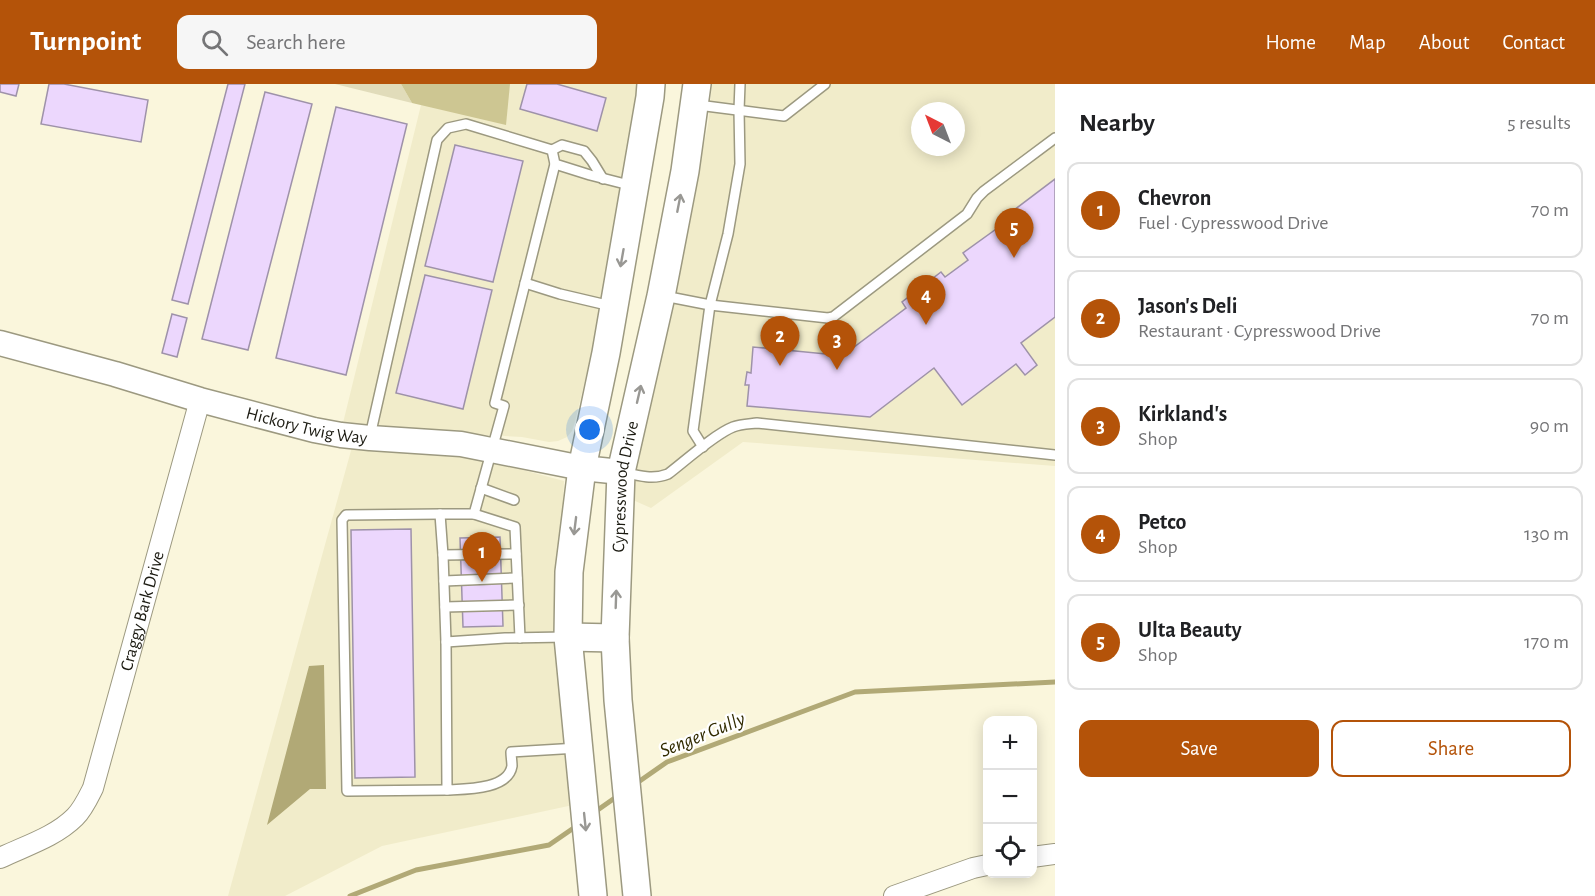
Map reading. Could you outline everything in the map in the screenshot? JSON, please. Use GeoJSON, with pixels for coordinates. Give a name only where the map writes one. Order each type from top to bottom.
{"type":"FeatureCollection","features":[{"type":"Feature","properties":{"kind":"main road"},"geometry":{"type":"LineString","coordinates":[[591,883],[568,637],[569,572],[582,468],[606,353],[650,91],[696,94]]}},
{"type":"Feature","properties":{"kind":"main road","name":"Cypresswood Drive"},"geometry":{"type":"LineString","coordinates":[[637,896],[618,700],[615,638],[621,472],[662,296],[686,171],[696,94]]}},
{"type":"Feature","properties":{"kind":"main road"},"geometry":{"type":"LineString","coordinates":[[568,637],[615,638]]}},
{"type":"Feature","properties":{"kind":"street","name":"Hickory Twig Way"},"geometry":{"type":"LineString","coordinates":[[0,343],[314,430],[369,438],[460,444],[582,468],[621,472]]}},
{"type":"Feature","properties":{"kind":"street","name":"Craggy Bark Drive"},"geometry":{"type":"LineString","coordinates":[[0,858],[60,828],[75,816],[93,788],[200,400]]}},
{"type":"Feature","properties":{"kind":"street"},"geometry":{"type":"LineString","coordinates":[[1037,857],[1055,855]]}},
{"type":"Feature","properties":{"kind":"street"},"geometry":{"type":"LineString","coordinates":[[894,896],[983,866]]}},
{"type":"Feature","properties":{"kind":"lane"},"geometry":{"type":"LineString","coordinates":[[703,447],[693,431],[710,304],[728,234],[740,164],[740,84]]}},
{"type":"Feature","properties":{"kind":"lane"},"geometry":{"type":"LineString","coordinates":[[696,94],[739,110],[784,116],[825,84]]}},
{"type":"Feature","properties":{"kind":"lane"},"geometry":{"type":"LineString","coordinates":[[369,438],[437,140],[448,128],[466,124],[552,150],[562,145],[584,151],[603,178]]}},
{"type":"Feature","properties":{"kind":"lane"},"geometry":{"type":"LineString","coordinates":[[662,296],[710,304],[833,317],[967,214],[984,191],[1055,138]]}},
{"type":"Feature","properties":{"kind":"lane"},"geometry":{"type":"LineString","coordinates":[[474,514],[504,406],[495,404],[555,165],[552,150]]}},
{"type":"Feature","properties":{"kind":"lane"},"geometry":{"type":"LineString","coordinates":[[555,165],[635,186]]}},
{"type":"Feature","properties":{"kind":"lane"},"geometry":{"type":"LineString","coordinates":[[525,283],[560,294],[614,306]]}},
{"type":"Feature","properties":{"kind":"lane"},"geometry":{"type":"LineString","coordinates":[[621,472],[646,477],[660,477],[669,474],[721,433],[732,427],[757,423],[1055,455]]}},
{"type":"Feature","properties":{"kind":"lane"},"geometry":{"type":"LineString","coordinates":[[482,488],[514,500]]}},
{"type":"Feature","properties":{"kind":"lane"},"geometry":{"type":"LineString","coordinates":[[520,638],[514,527],[474,514],[346,514],[342,520],[347,791],[483,788],[504,779],[512,768],[511,752],[579,760]]}},
{"type":"Feature","properties":{"kind":"lane"},"geometry":{"type":"LineString","coordinates":[[440,514],[446,642],[447,790]]}},
{"type":"Feature","properties":{"kind":"lane"},"geometry":{"type":"LineString","coordinates":[[443,555],[516,554]]}},
{"type":"Feature","properties":{"kind":"lane"},"geometry":{"type":"LineString","coordinates":[[444,581],[517,578]]}},
{"type":"Feature","properties":{"kind":"lane"},"geometry":{"type":"LineString","coordinates":[[445,607],[519,605]]}},
{"type":"Feature","properties":{"kind":"lane"},"geometry":{"type":"LineString","coordinates":[[446,642],[568,637]]}},
{"type":"Feature","properties":{"kind":"shaded area"},"geometry":{"type":"Polygon","coordinates":[[[335,84],[401,84],[412,103],[335,84]]]}},
{"type":"Feature","properties":{"kind":"shaded area"},"geometry":{"type":"Polygon","coordinates":[[[401,84],[510,84],[506,125],[412,103],[401,84]]]}},
{"type":"Feature","properties":{"kind":"shaded area"},"geometry":{"type":"Polygon","coordinates":[[[494,84],[640,84],[620,233],[572,431],[567,437],[549,442],[522,437],[400,430],[343,423],[422,101],[494,84]]]}},
{"type":"Feature","properties":{"kind":"shaded area"},"geometry":{"type":"Polygon","coordinates":[[[712,84],[1055,84],[1055,466],[743,442],[651,508],[626,497],[708,125],[712,84]]]}},
{"type":"Feature","properties":{"kind":"shaded area"},"geometry":{"type":"Polygon","coordinates":[[[352,447],[463,454],[564,481],[558,615],[573,805],[382,846],[285,896],[228,896],[352,447]]]}},
{"type":"Feature","properties":{"kind":"shaded area"},"geometry":{"type":"Polygon","coordinates":[[[324,665],[326,789],[310,789],[267,825],[309,666],[324,665]]]}},
{"type":"Feature","properties":{"kind":"building"},"geometry":{"type":"Polygon","coordinates":[[[0,84],[19,84],[16,96],[0,92],[0,84]]]}},
{"type":"Feature","properties":{"kind":"building"},"geometry":{"type":"Polygon","coordinates":[[[49,84],[64,84],[148,100],[141,142],[41,124],[49,84]]]}},
{"type":"Feature","properties":{"kind":"building"},"geometry":{"type":"Polygon","coordinates":[[[228,84],[245,84],[188,304],[172,300],[228,84]]]}},
{"type":"Feature","properties":{"kind":"building"},"geometry":{"type":"Polygon","coordinates":[[[527,84],[557,84],[606,98],[597,131],[520,109],[527,84]]]}},
{"type":"Feature","properties":{"kind":"building"},"geometry":{"type":"Polygon","coordinates":[[[265,92],[312,104],[248,350],[202,339],[265,92]]]}},
{"type":"Feature","properties":{"kind":"building"},"geometry":{"type":"Polygon","coordinates":[[[336,107],[407,124],[346,375],[276,358],[336,107]]]}},
{"type":"Feature","properties":{"kind":"building"},"geometry":{"type":"Polygon","coordinates":[[[455,145],[523,161],[493,282],[425,266],[455,145]]]}},
{"type":"Feature","properties":{"kind":"building"},"geometry":{"type":"Polygon","coordinates":[[[1055,179],[1055,317],[1021,343],[1037,365],[1025,375],[1016,364],[962,405],[934,368],[870,417],[747,406],[749,385],[745,385],[747,372],[751,373],[753,347],[826,354],[854,347],[906,308],[902,302],[941,272],[945,277],[968,260],[963,253],[999,227],[1003,232],[1013,225],[1006,216],[1055,179]]]}},
{"type":"Feature","properties":{"kind":"building"},"geometry":{"type":"Polygon","coordinates":[[[425,275],[492,290],[463,409],[396,393],[425,275]]]}},
{"type":"Feature","properties":{"kind":"building"},"geometry":{"type":"Polygon","coordinates":[[[172,314],[187,318],[177,357],[162,353],[172,314]]]}},
{"type":"Feature","properties":{"kind":"building"},"geometry":{"type":"Polygon","coordinates":[[[411,529],[415,777],[355,778],[351,530],[411,529]]]}},
{"type":"Feature","properties":{"kind":"building"},"geometry":{"type":"Polygon","coordinates":[[[500,537],[503,626],[463,627],[460,538],[500,537]]]}},
{"type":"Feature","properties":{"kind":"waterway","name":"Senger Gully"},"geometry":{"type":"LineString","coordinates":[[634,785],[667,762],[855,692],[1055,682]]}},
{"type":"Feature","properties":{"kind":"waterway","name":"Senger Gully"},"geometry":{"type":"LineString","coordinates":[[592,814],[619,795]]}},
{"type":"Feature","properties":{"kind":"waterway","name":"Senger Gully"},"geometry":{"type":"LineString","coordinates":[[350,896],[416,870],[549,845],[578,825]]}},
{"type":"Feature","properties":{"kind":"place","name":"Ulta Beauty"},"geometry":{"type":"Point","coordinates":[1014,258]}},
{"type":"Feature","properties":{"kind":"place","name":"Petco"},"geometry":{"type":"Point","coordinates":[926,325]}},
{"type":"Feature","properties":{"kind":"place","name":"Jason's Deli"},"geometry":{"type":"Point","coordinates":[780,366]}},
{"type":"Feature","properties":{"kind":"place","name":"Kirkland's"},"geometry":{"type":"Point","coordinates":[837,370]}},
{"type":"Feature","properties":{"kind":"place","name":"Chevron"},"geometry":{"type":"Point","coordinates":[482,582]}}]}
